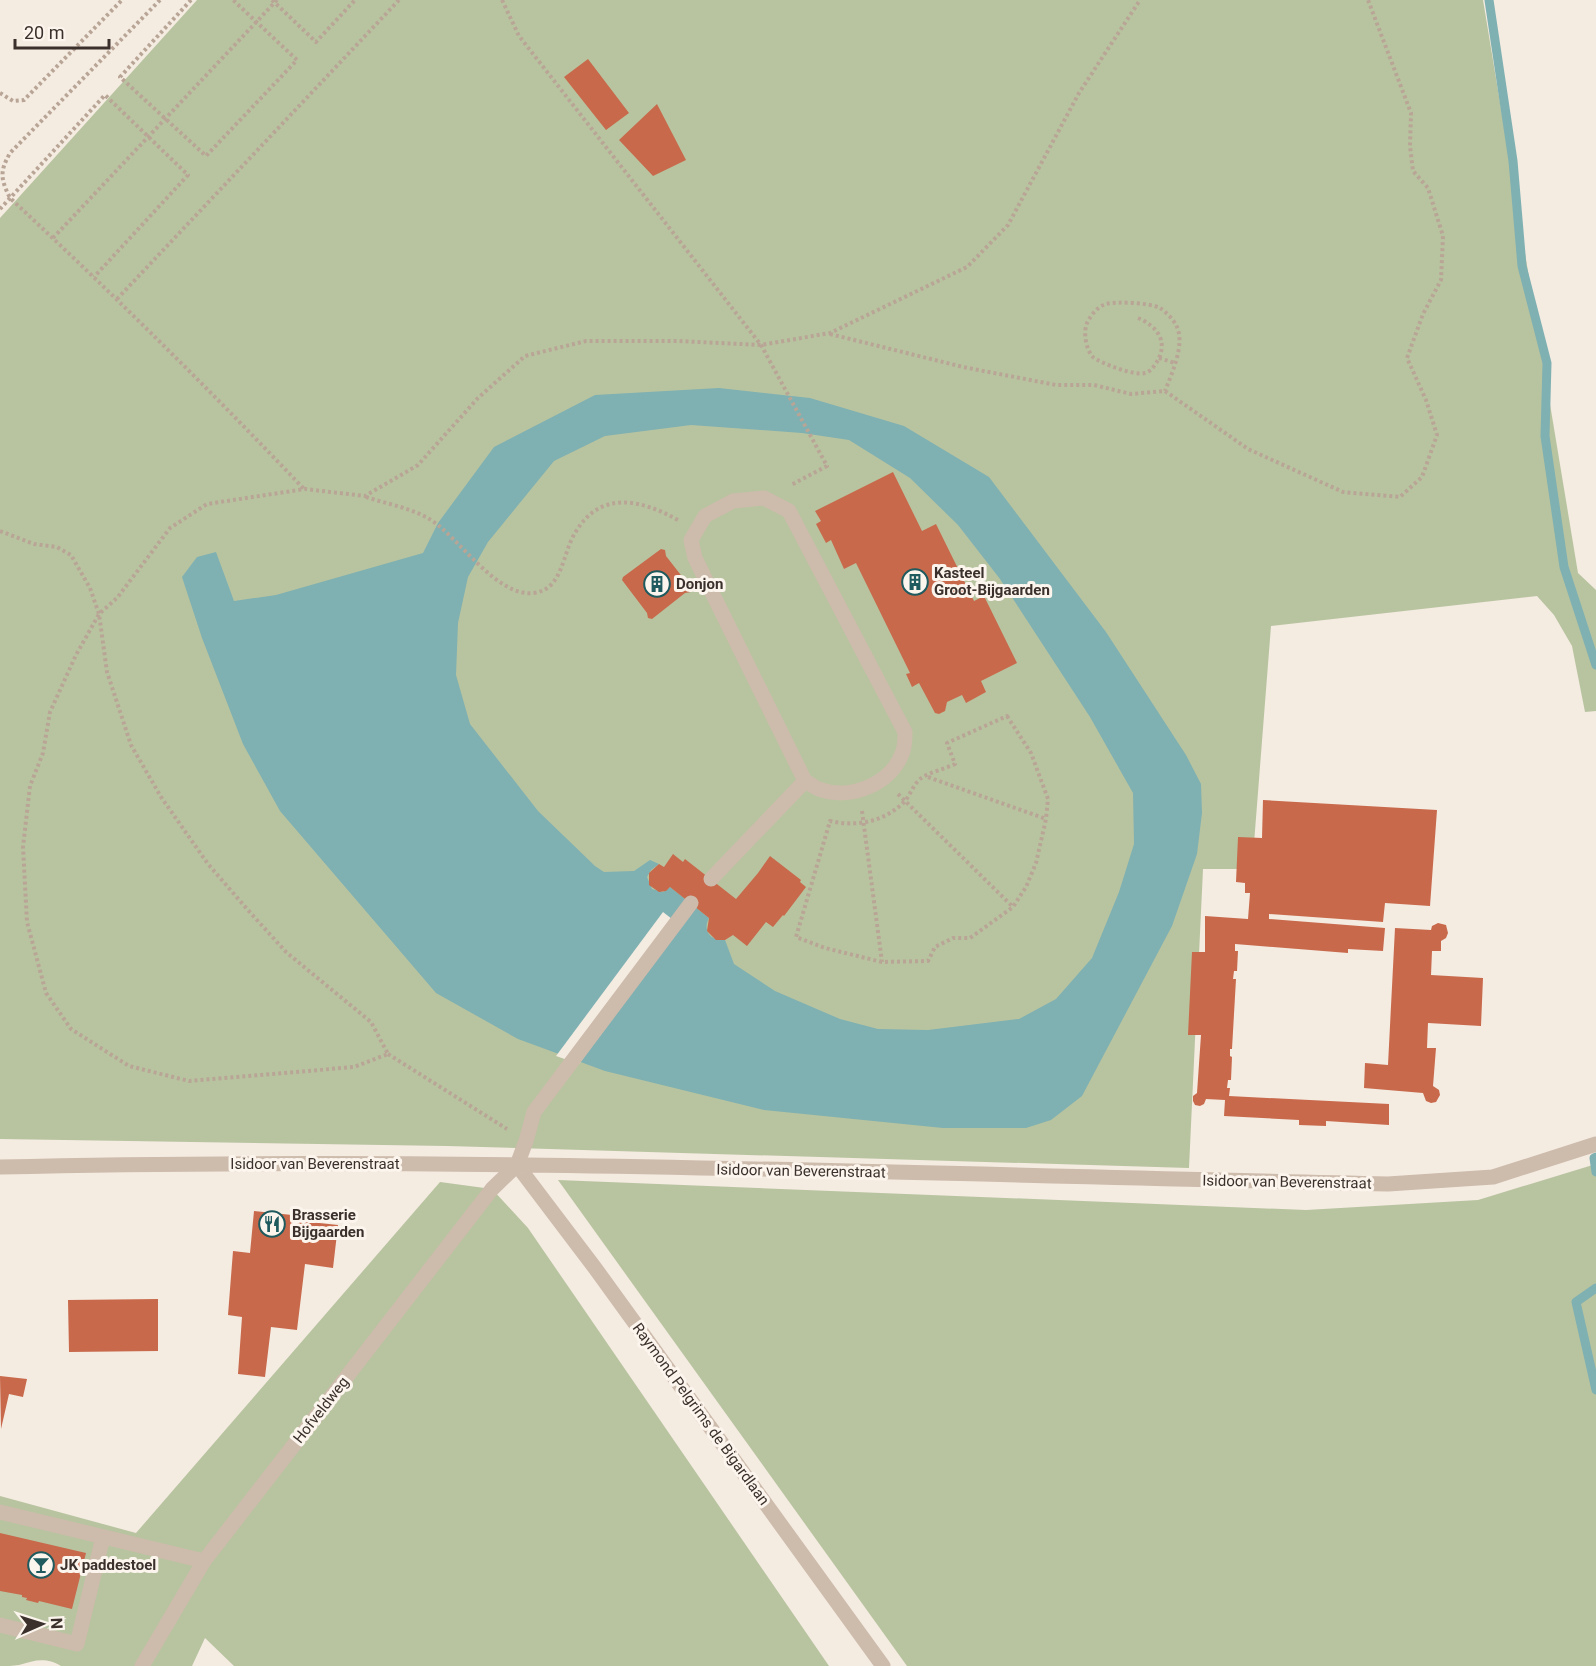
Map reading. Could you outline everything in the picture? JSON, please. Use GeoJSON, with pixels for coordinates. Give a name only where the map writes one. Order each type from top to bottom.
{"type":"FeatureCollection","features":[{"type":"Feature","properties":{"kind":"street"},"geometry":{"type":"LineString","coordinates":[[764,498],[789,511],[905,732],[903,752],[893,767],[873,786],[845,794],[822,790],[806,781],[695,558],[691,540],[696,531],[705,516],[733,501],[764,498]]}},
{"type":"Feature","properties":{"kind":"street"},"geometry":{"type":"LineString","coordinates":[[711,879],[806,781]]}},
{"type":"Feature","properties":{"kind":"street"},"geometry":{"type":"LineString","coordinates":[[517,1165],[534,1112],[691,903]]}},
{"type":"Feature","properties":{"kind":"street","name":"Isidoor van Beverenstraat"},"geometry":{"type":"LineString","coordinates":[[0,1167],[136,1164],[517,1165],[1388,1185],[1493,1177],[1596,1144]]}},
{"type":"Feature","properties":{"kind":"street","name":"Hofveldweg"},"geometry":{"type":"LineString","coordinates":[[142,1666],[204,1562],[492,1189],[517,1165]]}},
{"type":"Feature","properties":{"kind":"street","name":"Raymond Pelgrims de Bigardlaan"},"geometry":{"type":"LineString","coordinates":[[517,1165],[596,1268],[883,1666]]}},
{"type":"Feature","properties":{"kind":"street"},"geometry":{"type":"LineString","coordinates":[[0,1512],[204,1562]]}},
{"type":"Feature","properties":{"kind":"street"},"geometry":{"type":"LineString","coordinates":[[0,1625],[77,1644],[103,1537]]}},
{"type":"Feature","properties":{"kind":"path"},"geometry":{"type":"LineString","coordinates":[[0,93],[14,101],[24,100],[122,0]]}},
{"type":"Feature","properties":{"kind":"path"},"geometry":{"type":"LineString","coordinates":[[160,0],[10,153],[1,166],[2,184],[10,198],[197,377],[305,489]]}},
{"type":"Feature","properties":{"kind":"path"},"geometry":{"type":"LineString","coordinates":[[191,0],[120,78],[206,156],[297,60],[233,0]]}},
{"type":"Feature","properties":{"kind":"path"},"geometry":{"type":"LineString","coordinates":[[53,238],[275,1],[316,42],[355,0]]}},
{"type":"Feature","properties":{"kind":"path"},"geometry":{"type":"LineString","coordinates":[[117,299],[399,0]]}},
{"type":"Feature","properties":{"kind":"path"},"geometry":{"type":"LineString","coordinates":[[365,496],[418,465],[478,398],[525,356],[586,341],[678,341],[760,345],[830,333],[967,267],[1008,225],[1079,93],[1140,0]]}},
{"type":"Feature","properties":{"kind":"path"},"geometry":{"type":"LineString","coordinates":[[830,333],[963,368],[1056,385],[1094,385],[1131,394],[1165,391],[1248,449],[1343,492],[1400,497],[1422,477],[1437,435],[1426,400],[1407,358],[1423,314],[1441,280],[1443,236],[1428,188],[1413,171],[1410,146],[1411,113],[1368,0]]}},
{"type":"Feature","properties":{"kind":"path"},"geometry":{"type":"LineString","coordinates":[[501,2],[519,36],[760,345],[827,466],[764,498]]}},
{"type":"Feature","properties":{"kind":"path"},"geometry":{"type":"LineString","coordinates":[[0,209],[105,95],[188,176],[94,277]]}},
{"type":"Feature","properties":{"kind":"path"},"geometry":{"type":"LineString","coordinates":[[1138,318],[1154,326],[1161,338],[1162,352],[1155,367],[1145,373],[1134,373],[1106,364],[1092,356],[1086,340],[1086,325],[1094,312],[1107,304],[1150,304],[1162,309],[1177,326],[1179,349],[1165,391]]}},
{"type":"Feature","properties":{"kind":"path"},"geometry":{"type":"LineString","coordinates":[[1159,358],[1175,363]]}},
{"type":"Feature","properties":{"kind":"path"},"geometry":{"type":"LineString","coordinates":[[388,1054],[354,1067],[189,1081],[129,1066],[119,1060],[70,1029],[46,993],[27,922],[23,847],[30,786],[44,753],[50,712],[76,655],[99,614],[117,598],[170,528],[207,504],[305,489],[365,496],[412,511],[431,521],[506,587],[531,594],[545,591],[560,574],[574,534],[591,514],[607,503],[630,502],[651,507],[696,531]]}},
{"type":"Feature","properties":{"kind":"path"},"geometry":{"type":"LineString","coordinates":[[0,531],[33,544],[57,547],[71,555],[90,588],[99,614],[107,672],[131,745],[161,796],[208,864],[286,952],[371,1022],[388,1054],[526,1141]]}},
{"type":"Feature","properties":{"kind":"path"},"geometry":{"type":"LineString","coordinates":[[1007,716],[1030,753],[1048,800],[1036,863],[1026,887],[1013,907],[970,938],[953,939],[935,947],[928,961],[882,962],[825,948],[796,937],[830,820],[841,824],[864,822],[890,815],[905,801],[920,779],[927,776],[955,764],[947,743],[1007,716]]}},
{"type":"Feature","properties":{"kind":"path"},"geometry":{"type":"LineString","coordinates":[[927,776],[1046,819]]}},
{"type":"Feature","properties":{"kind":"path"},"geometry":{"type":"LineString","coordinates":[[883,778],[1013,907]]}},
{"type":"Feature","properties":{"kind":"path"},"geometry":{"type":"LineString","coordinates":[[859,790],[882,962]]}},
{"type":"Feature","properties":{"kind":"green space"},"geometry":{"type":"Polygon","coordinates":[[[197,0],[1483,0],[1578,573],[1596,590],[1596,711],[1585,712],[1572,646],[1554,615],[1537,596],[1271,626],[1252,869],[1203,869],[1189,1168],[447,1146],[0,1139],[0,218],[197,0]]]}},
{"type":"Feature","properties":{"kind":"green space"},"geometry":{"type":"Polygon","coordinates":[[[1596,1164],[1596,1666],[907,1666],[558,1180],[1306,1210],[1478,1200],[1596,1164]]]}},
{"type":"Feature","properties":{"kind":"green space"},"geometry":{"type":"Polygon","coordinates":[[[440,1182],[492,1189],[528,1228],[829,1666],[234,1666],[205,1638],[192,1666],[61,1666],[40,1660],[0,1666],[0,1496],[136,1533],[440,1182]]]}},
{"type":"Feature","properties":{"kind":"water"},"geometry":{"type":"Polygon","coordinates":[[[719,388],[810,398],[904,426],[989,477],[1106,632],[1186,755],[1201,784],[1202,813],[1197,854],[1172,926],[1082,1096],[1051,1120],[1026,1128],[943,1128],[764,1110],[605,1071],[518,1039],[436,993],[280,811],[243,744],[202,638],[182,577],[197,557],[216,552],[234,601],[276,595],[423,553],[438,523],[494,447],[595,395],[719,388]],[[691,425],[605,436],[554,461],[488,542],[468,577],[458,623],[456,675],[470,724],[538,811],[595,866],[604,872],[634,871],[650,860],[659,864],[651,870],[647,877],[652,889],[663,892],[670,887],[709,918],[707,931],[716,939],[725,940],[734,964],[775,991],[840,1019],[878,1029],[928,1030],[1019,1019],[1056,999],[1092,958],[1119,892],[1134,844],[1133,793],[1090,717],[1000,579],[958,525],[910,478],[849,440],[802,433],[691,425]]]}},
{"type":"Feature","properties":{"kind":"pier"},"geometry":{"type":"Polygon","coordinates":[[[663,912],[681,926],[579,1064],[556,1056],[663,912]]]}},
{"type":"Feature","properties":{"kind":"building"},"geometry":{"type":"Polygon","coordinates":[[[588,59],[629,113],[606,130],[564,77],[588,59]]]}},
{"type":"Feature","properties":{"kind":"building"},"geometry":{"type":"Polygon","coordinates":[[[657,104],[686,160],[653,176],[619,140],[657,104]]]}},
{"type":"Feature","properties":{"kind":"building","name":"Kasteel Groot-Bijgaarden"},"geometry":{"type":"Polygon","coordinates":[[[893,472],[922,531],[936,524],[974,601],[984,596],[1017,663],[981,681],[986,692],[966,703],[962,695],[947,702],[945,711],[939,714],[935,713],[919,683],[912,687],[906,674],[910,673],[856,563],[844,569],[831,540],[826,543],[816,524],[821,521],[815,511],[893,472]]]}},
{"type":"Feature","properties":{"kind":"building","name":"Donjon"},"geometry":{"type":"Polygon","coordinates":[[[661,549],[665,550],[666,556],[691,588],[691,592],[685,593],[652,619],[648,618],[647,613],[622,580],[661,549]]]}},
{"type":"Feature","properties":{"kind":"building"},"geometry":{"type":"Polygon","coordinates":[[[1263,800],[1437,810],[1430,906],[1385,903],[1383,922],[1269,914],[1269,919],[1385,928],[1383,951],[1348,949],[1348,953],[1235,944],[1235,951],[1238,951],[1237,971],[1234,971],[1233,979],[1236,979],[1232,1049],[1230,1049],[1231,1080],[1228,1080],[1227,1088],[1230,1088],[1229,1096],[1389,1104],[1389,1125],[1326,1121],[1326,1126],[1299,1125],[1299,1120],[1224,1116],[1225,1100],[1206,1099],[1200,1106],[1195,1105],[1193,1101],[1193,1096],[1197,1093],[1201,1035],[1188,1035],[1192,952],[1205,952],[1205,916],[1248,919],[1250,893],[1245,893],[1245,883],[1236,882],[1238,837],[1262,838],[1263,800]]]}},
{"type":"Feature","properties":{"kind":"building"},"geometry":{"type":"Polygon","coordinates":[[[673,854],[683,862],[685,859],[736,899],[770,856],[801,880],[800,882],[806,887],[773,927],[766,922],[747,946],[733,935],[725,940],[716,940],[707,931],[709,918],[670,887],[666,891],[659,892],[649,885],[649,873],[659,864],[664,867],[673,854]]]}},
{"type":"Feature","properties":{"kind":"building"},"geometry":{"type":"Polygon","coordinates":[[[1438,923],[1446,925],[1448,933],[1441,941],[1441,951],[1432,951],[1431,975],[1483,978],[1481,1026],[1428,1023],[1427,1048],[1436,1048],[1433,1086],[1439,1090],[1440,1095],[1436,1102],[1426,1101],[1423,1093],[1364,1088],[1365,1063],[1388,1065],[1395,928],[1431,930],[1432,926],[1438,923]]]}},
{"type":"Feature","properties":{"kind":"building"},"geometry":{"type":"Polygon","coordinates":[[[254,1211],[311,1217],[310,1222],[338,1225],[333,1268],[305,1264],[297,1330],[271,1327],[265,1377],[238,1374],[242,1317],[228,1315],[233,1251],[250,1253],[254,1211]]]}},
{"type":"Feature","properties":{"kind":"building"},"geometry":{"type":"Polygon","coordinates":[[[158,1299],[158,1351],[69,1352],[68,1300],[158,1299]]]}},
{"type":"Feature","properties":{"kind":"building"},"geometry":{"type":"Polygon","coordinates":[[[0,1376],[27,1379],[23,1397],[9,1394],[1,1429],[0,1376]]]}},
{"type":"Feature","properties":{"kind":"building","name":"JK paddestoel"},"geometry":{"type":"Polygon","coordinates":[[[0,1533],[86,1553],[72,1609],[26,1600],[27,1598],[22,1595],[0,1591],[0,1533]]]}},
{"type":"Feature","properties":{"kind":"waterway"},"geometry":{"type":"LineString","coordinates":[[1489,0],[1513,161],[1522,266],[1547,363],[1545,436],[1564,567],[1596,665]]}},
{"type":"Feature","properties":{"kind":"waterway"},"geometry":{"type":"LineString","coordinates":[[1596,1157],[1594,1158],[1596,1172]]}},
{"type":"Feature","properties":{"kind":"waterway"},"geometry":{"type":"LineString","coordinates":[[1596,1288],[1576,1302],[1596,1390]]}},
{"type":"Feature","properties":{"kind":"place","name":"Kasteel Groot-Bijgaarden"},"geometry":{"type":"Point","coordinates":[915,582]}},
{"type":"Feature","properties":{"kind":"place","name":"Donjon"},"geometry":{"type":"Point","coordinates":[657,584]}},
{"type":"Feature","properties":{"kind":"place","name":"Brasserie Bijgaarden"},"geometry":{"type":"Point","coordinates":[272,1224]}},
{"type":"Feature","properties":{"kind":"place","name":"JK paddestoel"},"geometry":{"type":"Point","coordinates":[41,1565]}}]}
